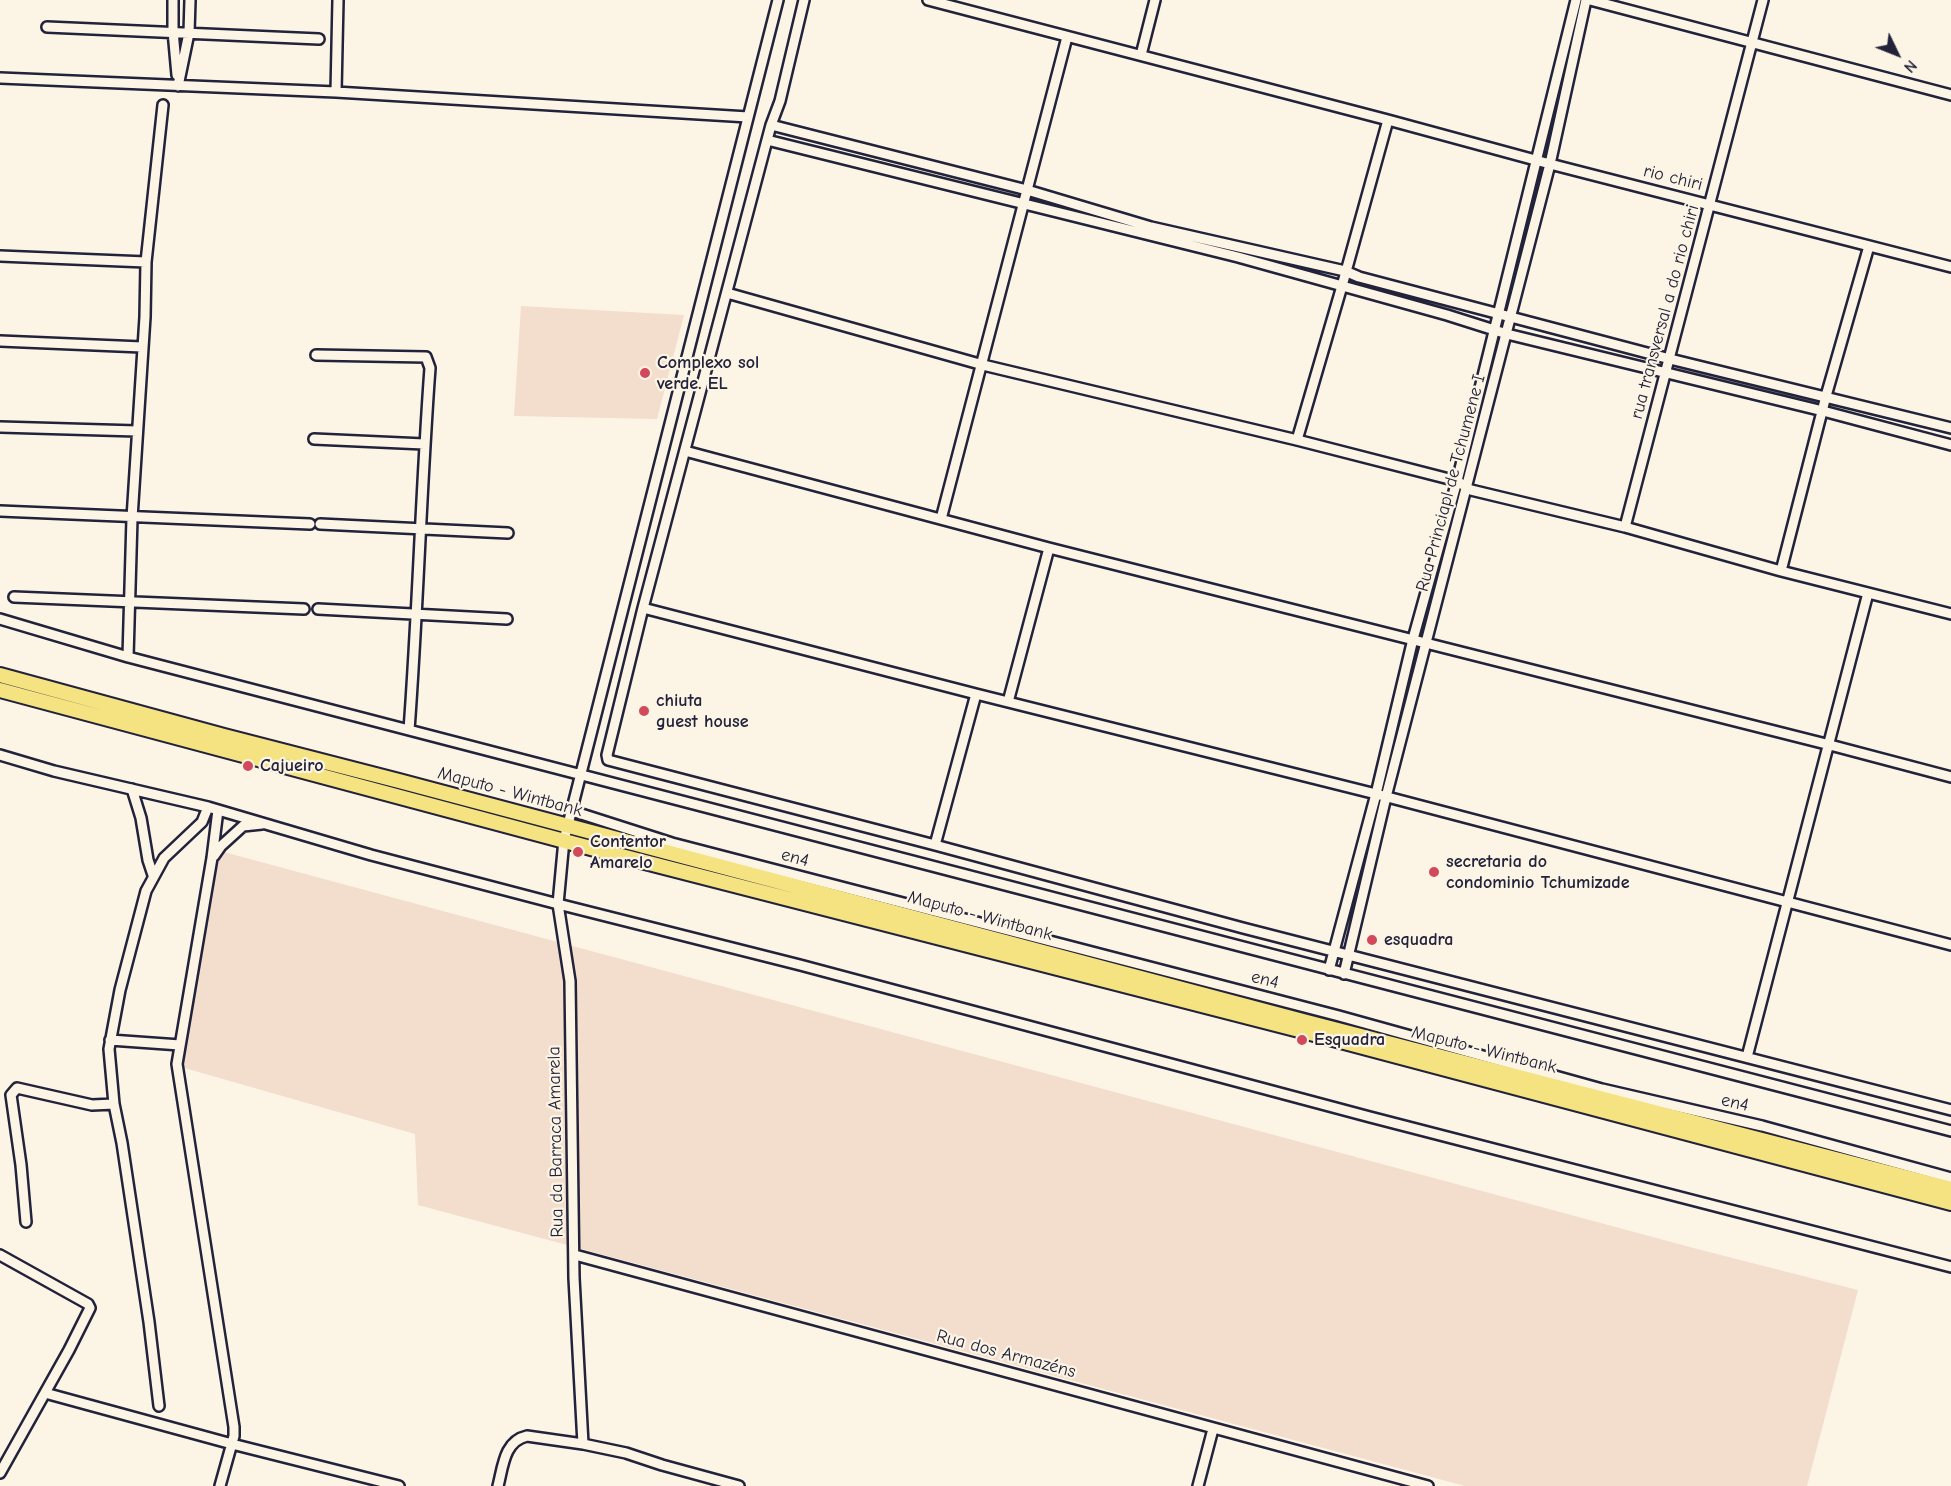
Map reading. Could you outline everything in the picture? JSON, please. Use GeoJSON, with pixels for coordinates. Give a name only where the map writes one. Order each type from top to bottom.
{"type":"FeatureCollection","features":[{"type":"Feature","properties":{"kind":"highway","name":"Maputo - Wintbank"},"geometry":{"type":"LineString","coordinates":[[0,675],[565,833],[1288,1028],[1951,1203]]}},
{"type":"Feature","properties":{"kind":"highway","name":"Maputo - Wintbank"},"geometry":{"type":"LineString","coordinates":[[0,690],[212,748],[565,833],[1951,1189]]}},
{"type":"Feature","properties":{"kind":"street"},"geometry":{"type":"LineString","coordinates":[[173,0],[178,86]]}},
{"type":"Feature","properties":{"kind":"street"},"geometry":{"type":"LineString","coordinates":[[178,86],[189,33],[190,0]]}},
{"type":"Feature","properties":{"kind":"street"},"geometry":{"type":"LineString","coordinates":[[336,92],[338,0]]}},
{"type":"Feature","properties":{"kind":"street","name":"Rua da Barraca Amarela"},"geometry":{"type":"LineString","coordinates":[[583,1444],[574,1278],[570,981],[558,904],[565,833],[778,0]]}},
{"type":"Feature","properties":{"kind":"street"},"geometry":{"type":"LineString","coordinates":[[804,0],[780,100],[771,125],[643,608],[606,754],[608,760],[1349,956],[1951,1110]]}},
{"type":"Feature","properties":{"kind":"street","name":"rio chiri"},"geometry":{"type":"LineString","coordinates":[[928,0],[1951,267]]}},
{"type":"Feature","properties":{"kind":"street"},"geometry":{"type":"LineString","coordinates":[[1141,56],[1155,0]]}},
{"type":"Feature","properties":{"kind":"street","name":"Rua Princiapl de Tchumene I"},"geometry":{"type":"LineString","coordinates":[[1329,970],[1376,794],[1413,639],[1457,482],[1576,0]]}},
{"type":"Feature","properties":{"kind":"street"},"geometry":{"type":"LineString","coordinates":[[1588,0],[1951,95]]}},
{"type":"Feature","properties":{"kind":"street","name":"Rua Princiapl de Tchumene I"},"geometry":{"type":"LineString","coordinates":[[1344,974],[1386,797],[1550,164],[1588,0]]}},
{"type":"Feature","properties":{"kind":"street","name":"rua transversal a do rio chiri"},"geometry":{"type":"LineString","coordinates":[[1625,527],[1763,0]]}},
{"type":"Feature","properties":{"kind":"street"},"geometry":{"type":"LineString","coordinates":[[47,27],[319,39]]}},
{"type":"Feature","properties":{"kind":"street"},"geometry":{"type":"LineString","coordinates":[[941,519],[1067,37]]}},
{"type":"Feature","properties":{"kind":"street"},"geometry":{"type":"LineString","coordinates":[[0,78],[336,92],[748,117]]}},
{"type":"Feature","properties":{"kind":"street"},"geometry":{"type":"LineString","coordinates":[[128,657],[132,518],[146,262],[163,105]]}},
{"type":"Feature","properties":{"kind":"street"},"geometry":{"type":"LineString","coordinates":[[1297,440],[1388,120]]}},
{"type":"Feature","properties":{"kind":"street"},"geometry":{"type":"LineString","coordinates":[[771,125],[1027,190],[1151,227],[1345,271],[1359,277],[1511,318],[1951,428]]}},
{"type":"Feature","properties":{"kind":"street"},"geometry":{"type":"LineString","coordinates":[[767,140],[1238,257],[1507,334],[1823,411],[1951,445]]}},
{"type":"Feature","properties":{"kind":"street"},"geometry":{"type":"LineString","coordinates":[[1781,571],[1826,396],[1869,246]]}},
{"type":"Feature","properties":{"kind":"street"},"geometry":{"type":"LineString","coordinates":[[0,256],[146,262]]}},
{"type":"Feature","properties":{"kind":"street"},"geometry":{"type":"LineString","coordinates":[[727,293],[983,365],[1297,440],[1457,482],[1471,490],[1625,527],[1781,571],[1951,614]]}},
{"type":"Feature","properties":{"kind":"street"},"geometry":{"type":"LineString","coordinates":[[0,341],[142,347]]}},
{"type":"Feature","properties":{"kind":"street"},"geometry":{"type":"LineString","coordinates":[[316,355],[426,357],[430,368],[409,730]]}},
{"type":"Feature","properties":{"kind":"street"},"geometry":{"type":"LineString","coordinates":[[0,427],[137,431]]}},
{"type":"Feature","properties":{"kind":"street"},"geometry":{"type":"LineString","coordinates":[[314,439],[424,444]]}},
{"type":"Feature","properties":{"kind":"street"},"geometry":{"type":"LineString","coordinates":[[686,451],[1049,548],[1951,777]]}},
{"type":"Feature","properties":{"kind":"street"},"geometry":{"type":"LineString","coordinates":[[0,511],[310,524]]}},
{"type":"Feature","properties":{"kind":"street"},"geometry":{"type":"LineString","coordinates":[[320,524],[508,533]]}},
{"type":"Feature","properties":{"kind":"street"},"geometry":{"type":"LineString","coordinates":[[1008,702],[1049,548]]}},
{"type":"Feature","properties":{"kind":"street"},"geometry":{"type":"LineString","coordinates":[[1747,1057],[1868,593]]}},
{"type":"Feature","properties":{"kind":"street"},"geometry":{"type":"LineString","coordinates":[[14,597],[304,609]]}},
{"type":"Feature","properties":{"kind":"street"},"geometry":{"type":"LineString","coordinates":[[643,608],[1376,794],[1951,945]]}},
{"type":"Feature","properties":{"kind":"street"},"geometry":{"type":"LineString","coordinates":[[318,609],[507,619]]}},
{"type":"Feature","properties":{"kind":"street"},"geometry":{"type":"LineString","coordinates":[[0,619],[128,657],[1951,1131]]}},
{"type":"Feature","properties":{"kind":"street"},"geometry":{"type":"LineString","coordinates":[[935,845],[976,694]]}},
{"type":"Feature","properties":{"kind":"street"},"geometry":{"type":"LineString","coordinates":[[0,755],[54,771],[208,807],[371,855],[800,964],[1382,1120],[1951,1267]]}},
{"type":"Feature","properties":{"kind":"street"},"geometry":{"type":"LineString","coordinates":[[132,789],[141,818],[148,860],[153,875]]}},
{"type":"Feature","properties":{"kind":"street"},"geometry":{"type":"LineString","coordinates":[[159,1406],[149,1322],[114,1104],[109,1049],[130,950],[146,891],[164,858],[202,822],[208,807]]}},
{"type":"Feature","properties":{"kind":"street"},"geometry":{"type":"LineString","coordinates":[[218,810],[177,1064],[234,1426],[234,1436],[220,1486]]}},
{"type":"Feature","properties":{"kind":"street","name":"en4"},"geometry":{"type":"LineString","coordinates":[[572,811],[672,843],[1362,1022],[1602,1089],[1762,1126],[1951,1178]]}},
{"type":"Feature","properties":{"kind":"street"},"geometry":{"type":"LineString","coordinates":[[212,858],[221,846],[243,826],[267,824]]}},
{"type":"Feature","properties":{"kind":"street"},"geometry":{"type":"LineString","coordinates":[[110,1040],[180,1045]]}},
{"type":"Feature","properties":{"kind":"street"},"geometry":{"type":"LineString","coordinates":[[26,1222],[11,1095],[14,1090],[17,1088],[92,1104],[114,1104]]}},
{"type":"Feature","properties":{"kind":"street"},"geometry":{"type":"LineString","coordinates":[[0,1255],[88,1304],[90,1308],[0,1473]]}},
{"type":"Feature","properties":{"kind":"street","name":"Rua dos Armazéns"},"geometry":{"type":"LineString","coordinates":[[575,1255],[1428,1486]]}},
{"type":"Feature","properties":{"kind":"street"},"geometry":{"type":"LineString","coordinates":[[45,1394],[362,1481],[399,1486]]}},
{"type":"Feature","properties":{"kind":"street"},"geometry":{"type":"LineString","coordinates":[[1198,1486],[1213,1429]]}},
{"type":"Feature","properties":{"kind":"street"},"geometry":{"type":"LineString","coordinates":[[498,1486],[512,1443],[518,1438],[527,1436],[626,1453],[739,1486]]}},
{"type":"Feature","properties":{"kind":"shaded area"},"geometry":{"type":"Polygon","coordinates":[[[521,306],[684,315],[657,419],[514,416],[521,306]]]}},
{"type":"Feature","properties":{"kind":"shaded area"},"geometry":{"type":"Polygon","coordinates":[[[220,851],[1701,1250],[1858,1290],[1807,1486],[1465,1486],[418,1205],[415,1134],[181,1067],[220,851]]]}},
{"type":"Feature","properties":{"kind":"place","name":"Complexo sol verde. EL"},"geometry":{"type":"Point","coordinates":[645,373]}},
{"type":"Feature","properties":{"kind":"place","name":"chiuta guest house"},"geometry":{"type":"Point","coordinates":[644,711]}},
{"type":"Feature","properties":{"kind":"place","name":"Cajueiro"},"geometry":{"type":"Point","coordinates":[248,766]}},
{"type":"Feature","properties":{"kind":"place","name":"Contentor Amarelo"},"geometry":{"type":"Point","coordinates":[578,852]}},
{"type":"Feature","properties":{"kind":"place","name":"secretaria do condominio Tchumizade"},"geometry":{"type":"Point","coordinates":[1434,872]}},
{"type":"Feature","properties":{"kind":"place","name":"esquadra"},"geometry":{"type":"Point","coordinates":[1372,940]}},
{"type":"Feature","properties":{"kind":"place","name":"Esquadra"},"geometry":{"type":"Point","coordinates":[1302,1040]}}]}
